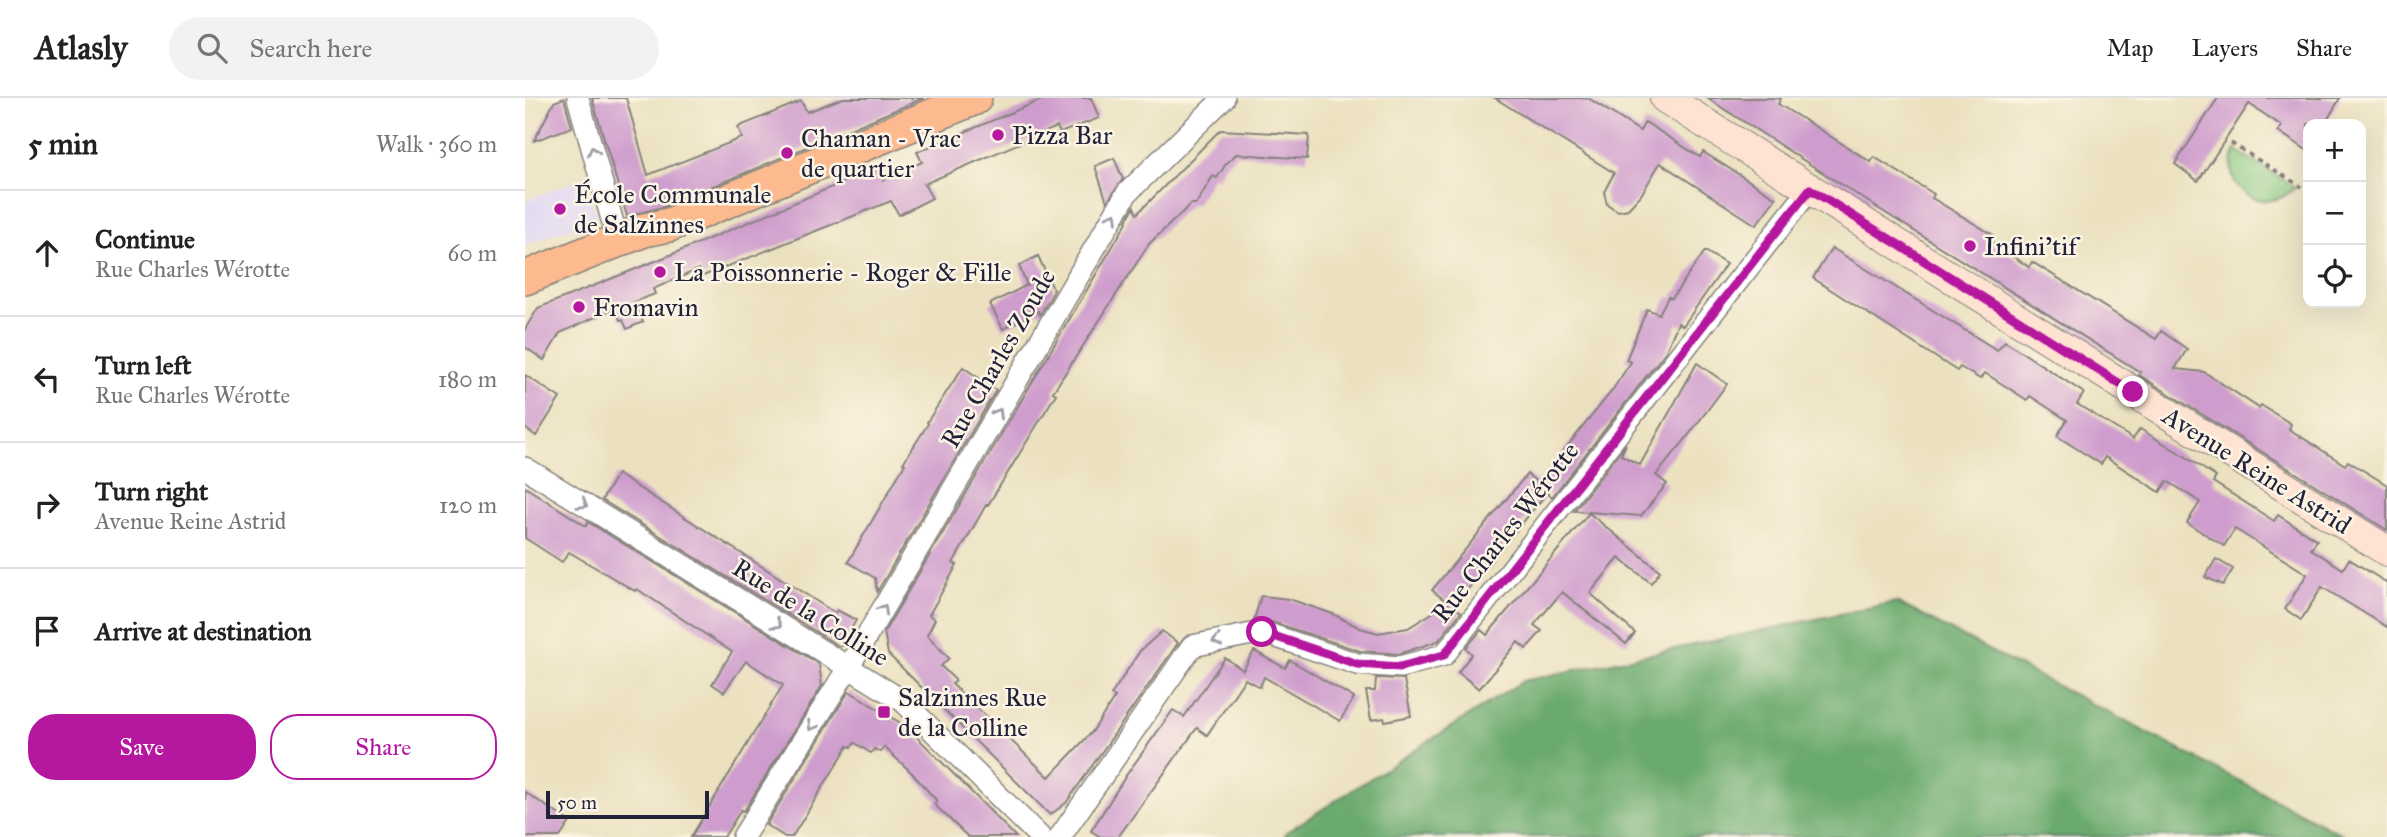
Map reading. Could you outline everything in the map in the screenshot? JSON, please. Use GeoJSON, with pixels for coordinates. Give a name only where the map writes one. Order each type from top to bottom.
{"type":"FeatureCollection","features":[{"type":"Feature","properties":{"kind":"main road"},"geometry":{"type":"LineString","coordinates":[[525,278],[644,230],[669,225],[975,98]]}},
{"type":"Feature","properties":{"kind":"main road","name":"Avenue Reine Astrid"},"geometry":{"type":"LineString","coordinates":[[1665,98],[2387,551]]}},
{"type":"Feature","properties":{"kind":"main road"},"geometry":{"type":"LineString","coordinates":[[525,299],[568,276],[648,240],[669,225]]}},
{"type":"Feature","properties":{"kind":"street"},"geometry":{"type":"LineString","coordinates":[[578,98],[618,241]]}},
{"type":"Feature","properties":{"kind":"street","name":"Rue Charles Zoude"},"geometry":{"type":"LineString","coordinates":[[743,837],[848,668],[1127,193],[1224,98]]}},
{"type":"Feature","properties":{"kind":"street","name":"Rue Charles Wérotte"},"geometry":{"type":"LineString","coordinates":[[1060,837],[1192,646],[1262,632],[1357,664],[1400,667],[1444,655],[1810,189]]}},
{"type":"Feature","properties":{"kind":"street","name":"Rue de la Colline"},"geometry":{"type":"LineString","coordinates":[[525,468],[903,701],[1040,837]]}},
{"type":"Feature","properties":{"kind":"path"},"geometry":{"type":"LineString","coordinates":[[2231,143],[2302,187]]}},
{"type":"Feature","properties":{"kind":"shaded area","name":"École Communale de Salzinnes"},"geometry":{"type":"Polygon","coordinates":[[[582,178],[598,217],[525,245],[525,201],[582,178]]]}},
{"type":"Feature","properties":{"kind":"green space"},"geometry":{"type":"Polygon","coordinates":[[[2236,150],[2295,187],[2283,196],[2271,200],[2258,200],[2247,195],[2238,187],[2233,176],[2232,164],[2236,150]]]}},
{"type":"Feature","properties":{"kind":"green space"},"geometry":{"type":"Polygon","coordinates":[[[1896,602],[2347,837],[1285,837],[1285,833],[1523,681],[1896,602]]]}},
{"type":"Feature","properties":{"kind":"building"},"geometry":{"type":"Polygon","coordinates":[[[564,98],[572,127],[534,141],[554,102],[564,98]]]}},
{"type":"Feature","properties":{"kind":"building"},"geometry":{"type":"Polygon","coordinates":[[[592,98],[626,98],[648,175],[742,138],[738,127],[801,101],[807,112],[843,98],[924,98],[663,207],[627,216],[592,98]]]}},
{"type":"Feature","properties":{"kind":"building"},"geometry":{"type":"Polygon","coordinates":[[[1046,98],[1091,98],[1099,118],[1060,133],[1057,127],[924,184],[932,198],[899,215],[891,201],[703,276],[699,269],[653,289],[655,294],[634,302],[643,322],[627,329],[615,308],[560,333],[544,360],[525,347],[525,329],[538,308],[877,168],[883,180],[922,162],[917,152],[1046,98]]]}},
{"type":"Feature","properties":{"kind":"building"},"geometry":{"type":"Polygon","coordinates":[[[1495,98],[1588,98],[1640,131],[1645,122],[1700,157],[1703,152],[1776,198],[1756,225],[1660,163],[1641,195],[1628,209],[1618,211],[1607,204],[1604,192],[1614,173],[1495,98]]]}},
{"type":"Feature","properties":{"kind":"building"},"geometry":{"type":"Polygon","coordinates":[[[1707,98],[1781,98],[1778,104],[1871,162],[1874,157],[1934,194],[1932,198],[1993,235],[1990,241],[2029,267],[2032,262],[2156,339],[2161,331],[2187,349],[2175,369],[2204,372],[2259,408],[2261,405],[2291,424],[2289,429],[2345,465],[2348,461],[2387,485],[2387,530],[2139,375],[2140,372],[1707,98]]]}},
{"type":"Feature","properties":{"kind":"building"},"geometry":{"type":"Polygon","coordinates":[[[2218,98],[2340,98],[2328,119],[2303,119],[2303,148],[2278,131],[2282,126],[2249,104],[2198,181],[2175,164],[2218,98]]]}},
{"type":"Feature","properties":{"kind":"building"},"geometry":{"type":"Polygon","coordinates":[[[1220,130],[1309,135],[1307,159],[1236,154],[1217,178],[1213,176],[1196,204],[1191,204],[1149,244],[1053,392],[1056,394],[953,563],[957,565],[929,615],[935,619],[927,635],[949,658],[941,666],[956,681],[952,684],[1049,777],[1092,732],[1115,697],[1111,695],[1140,651],[1162,631],[1178,643],[1066,803],[1050,815],[888,654],[884,632],[1134,207],[1137,214],[1220,130]]]}},
{"type":"Feature","properties":{"kind":"building"},"geometry":{"type":"Polygon","coordinates":[[[1114,158],[1123,179],[1107,202],[1095,166],[1114,158]]]}},
{"type":"Feature","properties":{"kind":"building"},"geometry":{"type":"Polygon","coordinates":[[[1832,248],[1997,350],[2005,341],[2084,393],[2077,404],[2133,439],[2140,429],[2186,457],[2216,477],[2213,482],[2274,521],[2278,515],[2317,540],[2311,549],[2343,569],[2349,559],[2387,583],[2387,627],[2322,587],[2301,620],[2285,609],[2307,574],[2235,529],[2224,546],[2187,523],[2200,502],[2167,481],[2160,492],[2105,457],[2101,464],[2057,436],[2067,420],[2030,396],[2027,400],[1985,373],[1980,379],[1960,367],[1957,371],[1813,278],[1832,248]]]}},
{"type":"Feature","properties":{"kind":"building"},"geometry":{"type":"Polygon","coordinates":[[[1705,251],[1726,264],[1716,279],[1683,326],[1678,323],[1666,351],[1552,497],[1547,493],[1454,606],[1461,612],[1438,641],[1399,654],[1360,651],[1266,620],[1254,620],[1261,596],[1289,599],[1378,633],[1408,628],[1448,603],[1432,590],[1527,474],[1539,484],[1563,457],[1561,454],[1611,392],[1631,362],[1626,360],[1647,309],[1659,314],[1668,297],[1672,298],[1705,251]]]}},
{"type":"Feature","properties":{"kind":"building"},"geometry":{"type":"Polygon","coordinates":[[[1038,256],[1054,291],[1040,315],[1038,311],[1003,329],[990,304],[1027,285],[1019,266],[1038,256]]]}},
{"type":"Feature","properties":{"kind":"building"},"geometry":{"type":"Polygon","coordinates":[[[1697,363],[1727,384],[1656,475],[1667,484],[1641,516],[1574,511],[1626,444],[1621,455],[1640,465],[1697,363]]]}},
{"type":"Feature","properties":{"kind":"building"},"geometry":{"type":"Polygon","coordinates":[[[963,367],[996,390],[877,592],[875,578],[848,562],[927,422],[963,367]]]}},
{"type":"Feature","properties":{"kind":"building"},"geometry":{"type":"Polygon","coordinates":[[[525,375],[560,398],[536,436],[525,428],[525,375]]]}},
{"type":"Feature","properties":{"kind":"building"},"geometry":{"type":"Polygon","coordinates":[[[617,474],[835,613],[837,610],[856,620],[842,646],[602,500],[617,474]]]}},
{"type":"Feature","properties":{"kind":"building"},"geometry":{"type":"Polygon","coordinates":[[[525,487],[586,526],[588,522],[819,664],[822,686],[744,811],[741,810],[724,837],[691,837],[783,685],[746,661],[724,692],[712,684],[732,652],[637,589],[635,591],[569,552],[562,562],[525,538],[525,487]]]}},
{"type":"Feature","properties":{"kind":"building"},"geometry":{"type":"Polygon","coordinates":[[[1589,513],[1660,571],[1651,583],[1619,558],[1590,593],[1635,633],[1626,644],[1562,592],[1534,625],[1542,631],[1526,649],[1518,642],[1479,689],[1458,672],[1472,654],[1466,648],[1481,630],[1487,635],[1589,513]]]}},
{"type":"Feature","properties":{"kind":"building"},"geometry":{"type":"Polygon","coordinates":[[[2216,559],[2233,569],[2223,585],[2205,577],[2216,559]]]}},
{"type":"Feature","properties":{"kind":"building"},"geometry":{"type":"Polygon","coordinates":[[[1254,651],[1285,668],[1290,660],[1354,698],[1340,721],[1264,677],[1260,687],[1245,679],[1207,735],[1197,728],[1118,837],[1101,837],[1091,831],[1127,774],[1173,710],[1184,717],[1225,658],[1243,670],[1254,651]]]}},
{"type":"Feature","properties":{"kind":"building"},"geometry":{"type":"Polygon","coordinates":[[[1376,678],[1404,679],[1411,716],[1385,721],[1384,718],[1371,720],[1366,691],[1375,691],[1376,678]]]}},
{"type":"Feature","properties":{"kind":"building"},"geometry":{"type":"Polygon","coordinates":[[[849,691],[907,727],[1016,837],[968,837],[934,804],[937,801],[911,772],[884,747],[880,752],[874,749],[871,753],[855,743],[851,747],[848,746],[792,837],[785,837],[766,825],[849,691]]]}},
{"type":"Feature","properties":{"kind":"building"},"geometry":{"type":"Polygon","coordinates":[[[525,792],[570,822],[560,837],[525,837],[525,792]]]}},
{"type":"Feature","properties":{"kind":"place","name":"Pizza Bar"},"geometry":{"type":"Point","coordinates":[998,135]}},
{"type":"Feature","properties":{"kind":"place","name":"Chaman - Vrac de quartier"},"geometry":{"type":"Point","coordinates":[787,153]}},
{"type":"Feature","properties":{"kind":"place","name":"École Communale de Salzinnes"},"geometry":{"type":"Point","coordinates":[560,209]}},
{"type":"Feature","properties":{"kind":"place","name":"Infini'tif"},"geometry":{"type":"Point","coordinates":[1970,246]}},
{"type":"Feature","properties":{"kind":"place","name":"La Poissonnerie - Roger & Fille"},"geometry":{"type":"Point","coordinates":[660,272]}},
{"type":"Feature","properties":{"kind":"place","name":"Fromavin"},"geometry":{"type":"Point","coordinates":[579,307]}},
{"type":"Feature","properties":{"kind":"place","name":"Salzinnes Rue de la Colline"},"geometry":{"type":"Point","coordinates":[884,712]}},
{"type":"Feature","properties":{"kind":"route"},"geometry":{"type":"LineString","coordinates":[[1262,632],[1357,664],[1400,667],[1444,655],[1810,189],[2133,392]]}}]}
